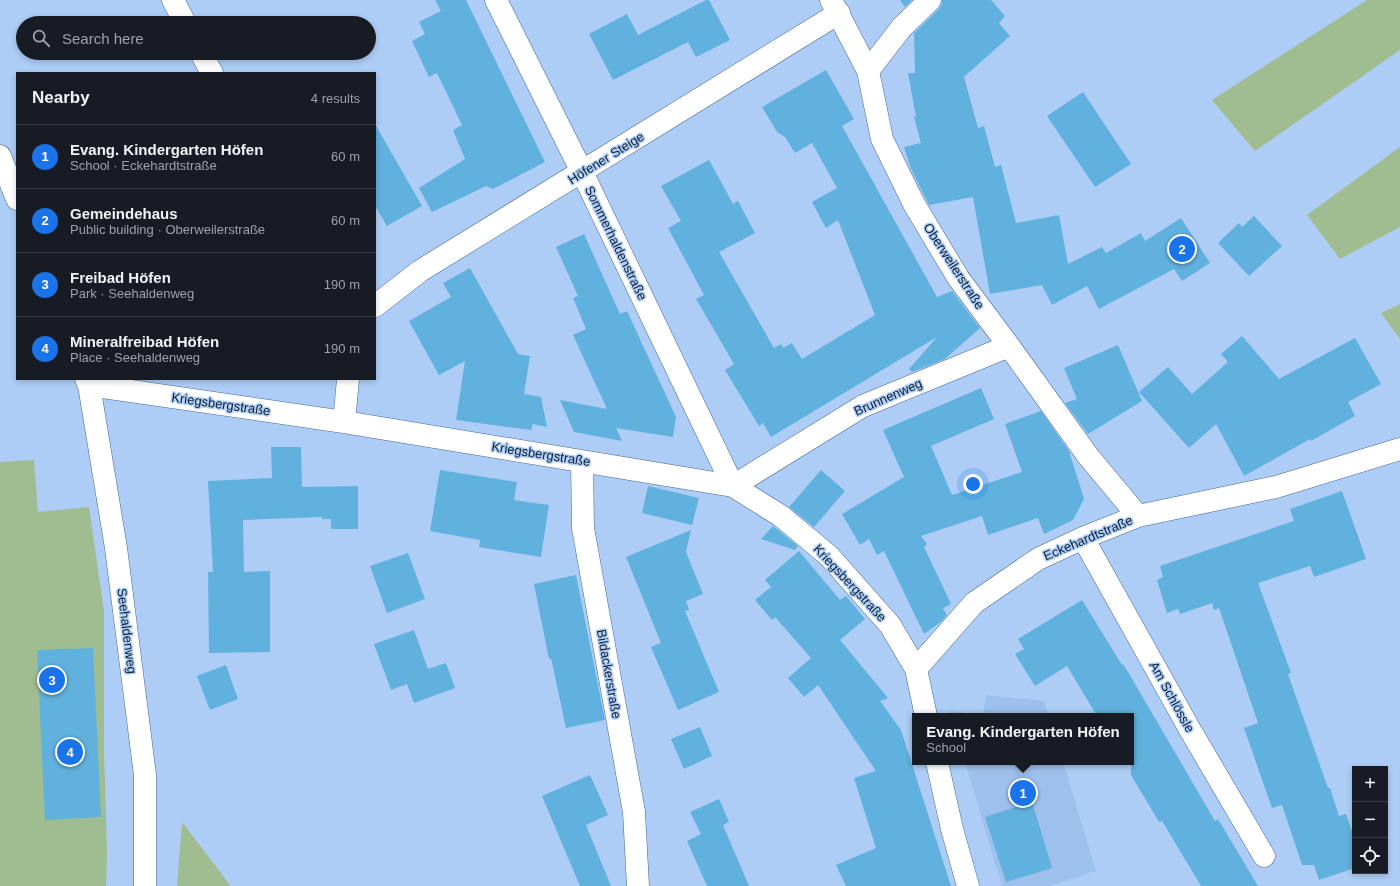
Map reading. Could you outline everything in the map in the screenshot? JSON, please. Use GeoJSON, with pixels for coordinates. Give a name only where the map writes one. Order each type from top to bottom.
{"type":"FeatureCollection","features":[{"type":"Feature","properties":{"kind":"street"},"geometry":{"type":"LineString","coordinates":[[173,0],[181,16]]}},
{"type":"Feature","properties":{"kind":"street","name":"Sommerhaldenstraße"},"geometry":{"type":"LineString","coordinates":[[496,0],[582,172],[733,486]]}},
{"type":"Feature","properties":{"kind":"street"},"geometry":{"type":"LineString","coordinates":[[868,71],[902,27],[930,0]]}},
{"type":"Feature","properties":{"kind":"street","name":"Höfener Steige"},"geometry":{"type":"LineString","coordinates":[[376,305],[420,271],[582,172],[835,6]]}},
{"type":"Feature","properties":{"kind":"street","name":"Oberweilerstraße"},"geometry":{"type":"LineString","coordinates":[[835,6],[868,71],[882,139],[914,204],[959,279],[1088,456],[1138,516]]}},
{"type":"Feature","properties":{"kind":"street"},"geometry":{"type":"LineString","coordinates":[[205,60],[211,72]]}},
{"type":"Feature","properties":{"kind":"street"},"geometry":{"type":"LineString","coordinates":[[0,156],[16,196]]}},
{"type":"Feature","properties":{"kind":"street","name":"Brunnenweg"},"geometry":{"type":"LineString","coordinates":[[733,486],[863,406],[1009,346]]}},
{"type":"Feature","properties":{"kind":"street"},"geometry":{"type":"LineString","coordinates":[[344,422],[348,380]]}},
{"type":"Feature","properties":{"kind":"street","name":"Kriegsbergstraße"},"geometry":{"type":"LineString","coordinates":[[88,382],[344,422],[733,486],[781,516],[829,556],[890,625],[916,670]]}},
{"type":"Feature","properties":{"kind":"street","name":"Seehaldenweg"},"geometry":{"type":"LineString","coordinates":[[88,382],[116,548],[146,775],[145,886]]}},
{"type":"Feature","properties":{"kind":"street","name":"Eckehardtstraße"},"geometry":{"type":"LineString","coordinates":[[916,670],[974,603],[1038,559],[1082,538],[1138,516],[1276,487],[1400,449]]}},
{"type":"Feature","properties":{"kind":"street","name":"Bildackerstraße"},"geometry":{"type":"LineString","coordinates":[[582,461],[583,528],[634,812],[638,886]]}},
{"type":"Feature","properties":{"kind":"street","name":"Am Schlössle"},"geometry":{"type":"LineString","coordinates":[[1082,538],[1189,728],[1264,856]]}},
{"type":"Feature","properties":{"kind":"street"},"geometry":{"type":"LineString","coordinates":[[916,670],[925,713]]}},
{"type":"Feature","properties":{"kind":"street"},"geometry":{"type":"LineString","coordinates":[[938,765],[952,829],[968,886]]}},
{"type":"Feature","properties":{"kind":"shaded area"},"geometry":{"type":"Polygon","coordinates":[[[986,695],[1044,701],[1048,713],[983,713],[986,695]]]}},
{"type":"Feature","properties":{"kind":"shaded area"},"geometry":{"type":"Polygon","coordinates":[[[950,711],[966,713],[950,713],[950,711]]]}},
{"type":"Feature","properties":{"kind":"shaded area"},"geometry":{"type":"Polygon","coordinates":[[[966,765],[1064,765],[1096,871],[1049,886],[1002,886],[966,765]]]}},
{"type":"Feature","properties":{"kind":"green space"},"geometry":{"type":"Polygon","coordinates":[[[1367,0],[1400,0],[1400,50],[1255,151],[1212,100],[1367,0]]]}},
{"type":"Feature","properties":{"kind":"green space"},"geometry":{"type":"Polygon","coordinates":[[[1400,147],[1400,227],[1340,259],[1307,215],[1400,147]]]}},
{"type":"Feature","properties":{"kind":"green space"},"geometry":{"type":"Polygon","coordinates":[[[1400,304],[1400,339],[1381,313],[1400,304]]]}},
{"type":"Feature","properties":{"kind":"green space"},"geometry":{"type":"Polygon","coordinates":[[[34,460],[38,512],[89,507],[104,611],[104,748],[107,853],[106,886],[0,886],[0,462],[34,460]]]}},
{"type":"Feature","properties":{"kind":"green space"},"geometry":{"type":"Polygon","coordinates":[[[182,822],[227,881],[230,886],[177,886],[182,822]]]}},
{"type":"Feature","properties":{"kind":"building"},"geometry":{"type":"Polygon","coordinates":[[[435,0],[466,0],[545,162],[493,189],[486,186],[432,212],[419,188],[465,159],[453,130],[462,125],[437,73],[429,77],[412,41],[425,34],[419,22],[441,11],[435,0]]]}},
{"type":"Feature","properties":{"kind":"building"},"geometry":{"type":"Polygon","coordinates":[[[706,0],[709,0],[730,40],[696,57],[688,42],[613,80],[589,34],[627,14],[638,35],[706,0]]]}},
{"type":"Feature","properties":{"kind":"building"},"geometry":{"type":"Polygon","coordinates":[[[900,0],[912,0],[905,7],[900,0]]]}},
{"type":"Feature","properties":{"kind":"building"},"geometry":{"type":"Polygon","coordinates":[[[942,0],[991,0],[1005,16],[999,23],[1010,36],[964,77],[978,128],[984,126],[995,167],[1001,165],[1016,223],[1059,215],[1068,264],[1102,247],[1106,253],[1141,233],[1145,241],[1181,218],[1210,263],[1182,281],[1174,269],[1099,309],[1087,286],[1052,305],[1042,285],[990,294],[973,197],[929,205],[911,169],[904,147],[921,143],[914,117],[916,117],[908,73],[915,73],[914,33],[939,9],[942,4],[942,0]]]}},
{"type":"Feature","properties":{"kind":"building"},"geometry":{"type":"Polygon","coordinates":[[[826,70],[854,119],[842,126],[937,297],[952,291],[980,328],[945,359],[912,372],[909,369],[937,337],[771,437],[763,423],[759,426],[725,370],[734,364],[696,299],[704,295],[668,228],[681,221],[661,186],[709,160],[733,204],[738,201],[755,233],[719,252],[774,348],[781,344],[783,348],[792,343],[802,359],[875,315],[838,220],[826,228],[812,202],[837,188],[812,143],[795,153],[785,137],[777,132],[762,107],[826,70]]]}},
{"type":"Feature","properties":{"kind":"building"},"geometry":{"type":"Polygon","coordinates":[[[1083,92],[1131,164],[1095,187],[1047,116],[1083,92]]]}},
{"type":"Feature","properties":{"kind":"building"},"geometry":{"type":"Polygon","coordinates":[[[376,126],[422,206],[387,226],[376,208],[376,126]]]}},
{"type":"Feature","properties":{"kind":"building"},"geometry":{"type":"Polygon","coordinates":[[[1254,216],[1282,246],[1249,276],[1218,243],[1239,223],[1242,227],[1254,216]]]}},
{"type":"Feature","properties":{"kind":"building"},"geometry":{"type":"Polygon","coordinates":[[[584,234],[620,314],[627,311],[676,417],[673,437],[616,428],[622,441],[574,432],[560,400],[607,409],[573,335],[586,329],[573,298],[578,296],[556,247],[584,234]]]}},
{"type":"Feature","properties":{"kind":"building"},"geometry":{"type":"Polygon","coordinates":[[[470,268],[518,354],[530,356],[524,394],[541,397],[547,427],[533,424],[531,430],[456,420],[465,361],[439,375],[409,321],[451,297],[443,283],[470,268]]]}},
{"type":"Feature","properties":{"kind":"building"},"geometry":{"type":"Polygon","coordinates":[[[1242,336],[1279,379],[1355,338],[1381,384],[1348,402],[1355,416],[1244,476],[1216,424],[1189,448],[1139,392],[1168,367],[1192,394],[1228,362],[1221,354],[1242,336]]]}},
{"type":"Feature","properties":{"kind":"building"},"geometry":{"type":"Polygon","coordinates":[[[1118,345],[1142,401],[1088,434],[1065,403],[1077,399],[1064,368],[1118,345]]]}},
{"type":"Feature","properties":{"kind":"building"},"geometry":{"type":"Polygon","coordinates":[[[981,388],[994,419],[931,446],[952,495],[1022,472],[1005,424],[1041,411],[1069,451],[1084,499],[1073,520],[1044,534],[1038,518],[988,535],[982,516],[921,536],[927,544],[924,547],[951,604],[943,608],[947,615],[942,621],[924,634],[884,551],[877,555],[869,539],[860,545],[842,514],[904,477],[883,430],[981,388]]]}},
{"type":"Feature","properties":{"kind":"building"},"geometry":{"type":"Polygon","coordinates":[[[271,447],[301,447],[302,487],[358,486],[358,529],[331,529],[331,519],[322,519],[322,517],[243,520],[244,572],[270,571],[270,652],[209,653],[208,572],[213,572],[208,481],[272,478],[271,447]]]}},
{"type":"Feature","properties":{"kind":"building"},"geometry":{"type":"Polygon","coordinates":[[[440,470],[517,482],[514,500],[549,505],[541,557],[479,547],[480,540],[430,531],[440,470]]]}},
{"type":"Feature","properties":{"kind":"building"},"geometry":{"type":"Polygon","coordinates":[[[821,470],[845,491],[814,527],[789,507],[821,470]]]}},
{"type":"Feature","properties":{"kind":"building"},"geometry":{"type":"Polygon","coordinates":[[[648,486],[699,498],[692,525],[642,513],[648,486]]]}},
{"type":"Feature","properties":{"kind":"building"},"geometry":{"type":"Polygon","coordinates":[[[1342,491],[1366,559],[1314,577],[1310,566],[1258,583],[1291,673],[1288,674],[1328,788],[1330,788],[1339,816],[1346,814],[1352,831],[1352,869],[1319,880],[1314,865],[1302,865],[1282,805],[1272,808],[1244,728],[1258,723],[1219,608],[1214,610],[1212,603],[1180,614],[1178,609],[1167,613],[1157,580],[1163,577],[1160,566],[1294,521],[1290,509],[1342,491]]]}},
{"type":"Feature","properties":{"kind":"building"},"geometry":{"type":"Polygon","coordinates":[[[773,526],[798,546],[795,550],[761,539],[773,526]]]}},
{"type":"Feature","properties":{"kind":"building"},"geometry":{"type":"Polygon","coordinates":[[[691,530],[686,552],[703,594],[686,601],[689,610],[685,611],[719,692],[678,710],[651,647],[661,643],[626,557],[691,530]]]}},
{"type":"Feature","properties":{"kind":"building"},"geometry":{"type":"Polygon","coordinates":[[[799,551],[840,600],[846,596],[865,619],[840,640],[888,698],[880,701],[901,730],[951,886],[846,886],[836,865],[876,848],[854,778],[876,771],[818,685],[804,697],[788,678],[811,658],[775,617],[772,620],[755,600],[771,587],[765,580],[799,551]]]}},
{"type":"Feature","properties":{"kind":"building"},"geometry":{"type":"Polygon","coordinates":[[[408,553],[425,599],[387,613],[370,566],[408,553]]]}},
{"type":"Feature","properties":{"kind":"building"},"geometry":{"type":"Polygon","coordinates":[[[576,575],[605,720],[566,728],[551,658],[549,659],[534,584],[576,575]]]}},
{"type":"Feature","properties":{"kind":"building"},"geometry":{"type":"Polygon","coordinates":[[[1082,600],[1131,677],[1215,821],[1218,819],[1258,886],[1201,886],[1162,821],[1159,822],[1131,775],[1131,765],[1134,765],[1134,713],[1095,713],[1067,666],[1035,686],[1015,654],[1024,649],[1018,639],[1082,600]]]}},
{"type":"Feature","properties":{"kind":"building"},"geometry":{"type":"Polygon","coordinates":[[[414,630],[428,669],[446,663],[455,688],[414,703],[407,684],[391,690],[374,644],[414,630]]]}},
{"type":"Feature","properties":{"kind":"building"},"geometry":{"type":"Polygon","coordinates":[[[93,648],[101,817],[45,820],[37,650],[93,648]]]}},
{"type":"Feature","properties":{"kind":"building"},"geometry":{"type":"Polygon","coordinates":[[[226,665],[238,699],[210,710],[197,676],[226,665]]]}},
{"type":"Feature","properties":{"kind":"building"},"geometry":{"type":"Polygon","coordinates":[[[700,727],[712,756],[684,769],[671,739],[700,727]]]}},
{"type":"Feature","properties":{"kind":"building"},"geometry":{"type":"Polygon","coordinates":[[[590,775],[608,815],[586,825],[611,886],[580,886],[542,796],[590,775]]]}},
{"type":"Feature","properties":{"kind":"building"},"geometry":{"type":"Polygon","coordinates":[[[719,799],[729,822],[723,825],[749,886],[707,886],[687,841],[701,834],[690,812],[719,799]]]}},
{"type":"Feature","properties":{"kind":"building"},"geometry":{"type":"Polygon","coordinates":[[[1032,802],[1052,868],[1006,882],[985,817],[1032,802]]]}},
{"type":"Feature","properties":{"kind":"place","name":"Gemeindehaus"},"geometry":{"type":"Point","coordinates":[1182,249]}},
{"type":"Feature","properties":{"kind":"place","name":"Freibad Höfen"},"geometry":{"type":"Point","coordinates":[52,680]}},
{"type":"Feature","properties":{"kind":"place","name":"Mineralfreibad Höfen"},"geometry":{"type":"Point","coordinates":[70,752]}},
{"type":"Feature","properties":{"kind":"place","name":"Evang. Kindergarten Höfen"},"geometry":{"type":"Point","coordinates":[1023,793]}}]}
